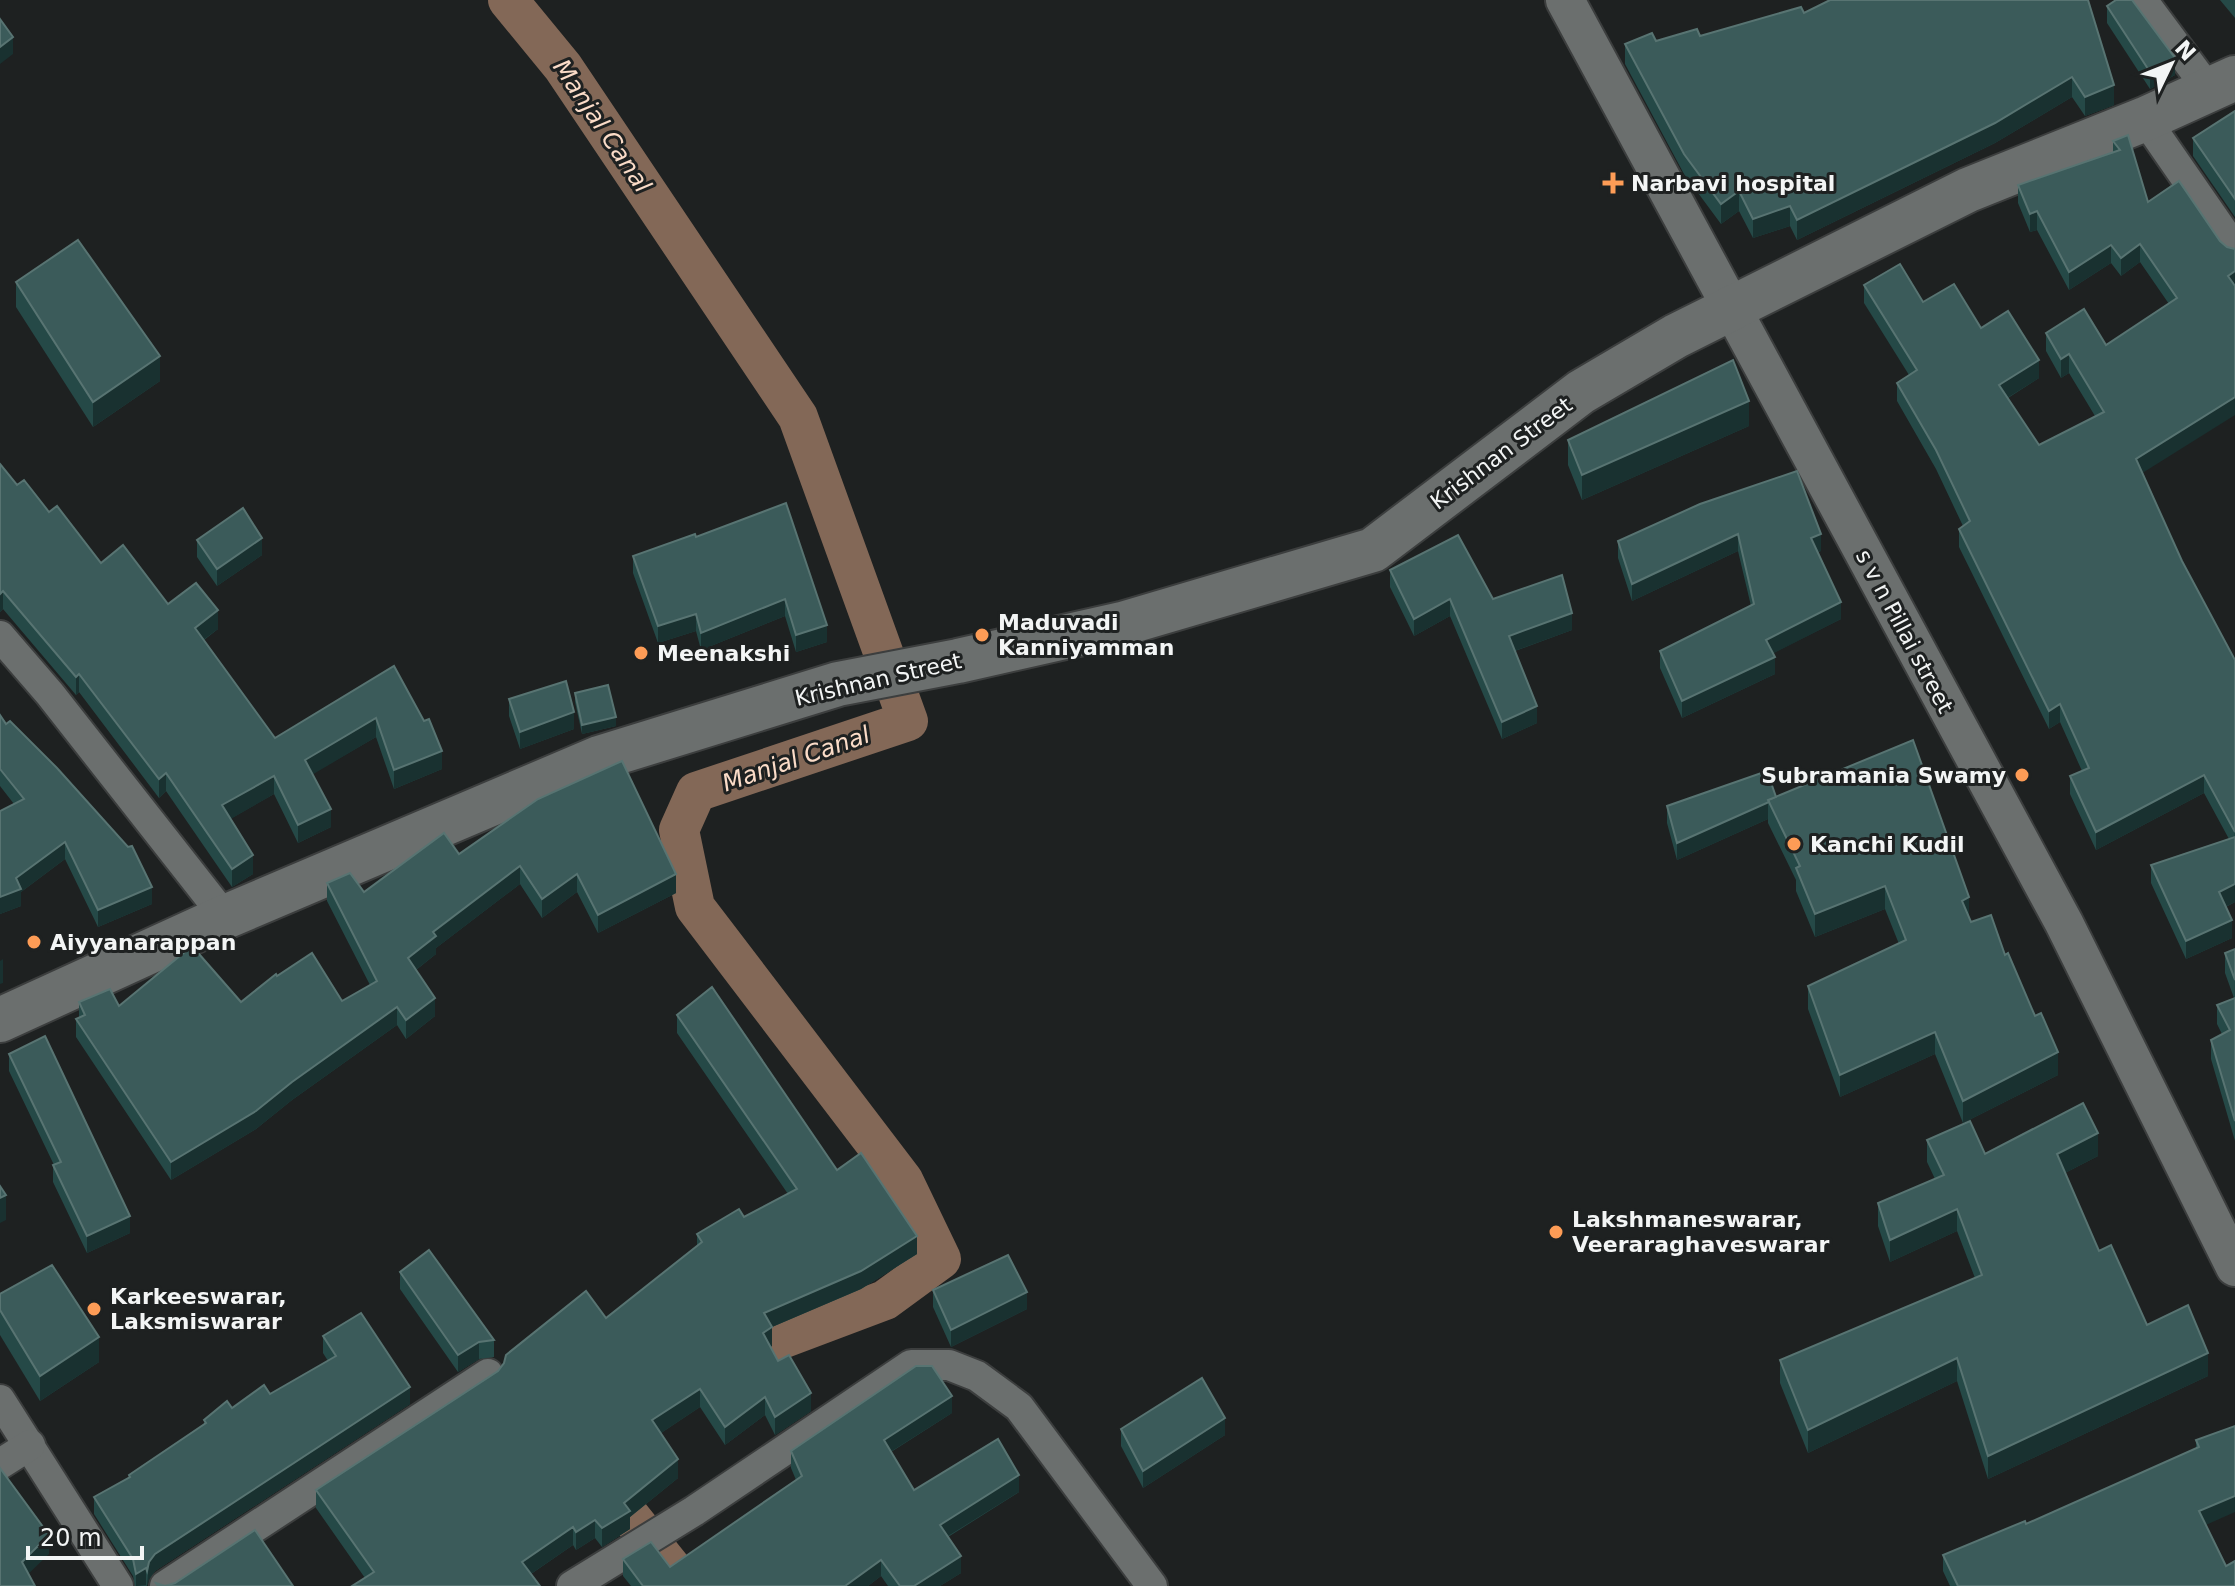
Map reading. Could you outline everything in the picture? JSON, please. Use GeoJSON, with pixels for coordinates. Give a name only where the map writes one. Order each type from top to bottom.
{"type":"FeatureCollection","features":[{"type":"Feature","properties":{"kind":"main road","name":"Krishnan Street"},"geometry":{"type":"LineString","coordinates":[[0,1020],[225,917],[599,758],[838,684],[1122,624],[1373,550],[1581,392],[1676,336],[1968,190],[2145,119],[2222,84]]}},
{"type":"Feature","properties":{"kind":"street","name":"s v n Pillai street"},"geometry":{"type":"LineString","coordinates":[[1565,0],[2064,923],[2235,1267]]}},
{"type":"Feature","properties":{"kind":"street"},"geometry":{"type":"LineString","coordinates":[[2142,0],[2222,84]]}},
{"type":"Feature","properties":{"kind":"street"},"geometry":{"type":"LineString","coordinates":[[2145,119],[2235,249]]}},
{"type":"Feature","properties":{"kind":"street"},"geometry":{"type":"LineString","coordinates":[[0,636],[50,694],[225,917]]}},
{"type":"Feature","properties":{"kind":"street"},"geometry":{"type":"LineString","coordinates":[[572,1586],[694,1511],[911,1365],[949,1365],[977,1376],[1019,1407],[1152,1586]]}},
{"type":"Feature","properties":{"kind":"street"},"geometry":{"type":"LineString","coordinates":[[165,1586],[488,1374]]}},
{"type":"Feature","properties":{"kind":"street"},"geometry":{"type":"LineString","coordinates":[[0,1400],[118,1586]]}},
{"type":"Feature","properties":{"kind":"street"},"geometry":{"type":"LineString","coordinates":[[0,1464],[30,1445]]}},
{"type":"Feature","properties":{"kind":"building"},"geometry":{"type":"Polygon","coordinates":[[[1830,0],[2088,0],[2114,85],[2085,97],[2072,77],[1995,123],[1797,220],[1790,206],[1753,219],[1739,191],[1721,204],[1684,154],[1625,44],[1652,33],[1656,41],[1697,29],[1700,36],[1801,7],[1804,13],[1830,0]]]}},
{"type":"Feature","properties":{"kind":"building"},"geometry":{"type":"Polygon","coordinates":[[[2116,0],[2132,0],[2175,58],[2150,72],[2107,6],[2116,0]]]}},
{"type":"Feature","properties":{"kind":"building"},"geometry":{"type":"Polygon","coordinates":[[[0,19],[13,37],[0,47],[0,19]]]}},
{"type":"Feature","properties":{"kind":"building"},"geometry":{"type":"Polygon","coordinates":[[[2235,111],[2235,199],[2193,138],[2235,111]]]}},
{"type":"Feature","properties":{"kind":"building"},"geometry":{"type":"Polygon","coordinates":[[[2128,135],[2148,202],[2179,181],[2220,241],[2235,249],[2235,271],[2228,276],[2235,286],[2235,397],[2136,459],[2182,561],[2235,660],[2235,832],[2204,775],[2096,832],[2070,776],[2089,768],[2060,704],[2049,711],[1959,529],[1970,521],[1936,450],[1897,383],[1917,370],[1864,285],[1900,264],[1923,302],[1954,284],[1981,328],[2008,311],[2039,360],[1999,385],[2039,445],[2104,412],[2069,354],[2061,359],[2046,333],[2084,309],[2106,345],[2177,298],[2140,244],[2121,258],[2111,245],[2069,272],[2037,211],[2030,214],[2018,185],[2120,150],[2113,141],[2128,135]]]}},
{"type":"Feature","properties":{"kind":"building"},"geometry":{"type":"Polygon","coordinates":[[[78,240],[160,356],[93,402],[16,282],[78,240]]]}},
{"type":"Feature","properties":{"kind":"building"},"geometry":{"type":"Polygon","coordinates":[[[1733,360],[1749,401],[1582,475],[1568,440],[1733,360]]]}},
{"type":"Feature","properties":{"kind":"building"},"geometry":{"type":"Polygon","coordinates":[[[0,464],[17,485],[24,480],[49,512],[57,506],[101,563],[123,545],[168,604],[196,583],[218,610],[195,628],[275,738],[394,666],[424,721],[429,719],[442,751],[394,770],[376,718],[305,760],[331,809],[298,825],[274,776],[222,805],[253,855],[232,869],[166,773],[159,779],[79,674],[76,677],[3,591],[0,594],[0,464]]]}},
{"type":"Feature","properties":{"kind":"building"},"geometry":{"type":"Polygon","coordinates":[[[1797,471],[1821,534],[1811,538],[1841,602],[1766,640],[1775,657],[1682,701],[1660,651],[1754,604],[1738,534],[1632,584],[1618,541],[1700,504],[1797,471]]]}},
{"type":"Feature","properties":{"kind":"building"},"geometry":{"type":"Polygon","coordinates":[[[786,503],[827,625],[796,635],[785,599],[701,633],[696,614],[658,626],[633,556],[695,534],[696,537],[786,503]]]}},
{"type":"Feature","properties":{"kind":"building"},"geometry":{"type":"Polygon","coordinates":[[[243,508],[262,538],[217,569],[197,540],[243,508]]]}},
{"type":"Feature","properties":{"kind":"building"},"geometry":{"type":"Polygon","coordinates":[[[1458,535],[1493,599],[1562,575],[1572,613],[1509,636],[1537,706],[1502,722],[1450,599],[1414,619],[1390,570],[1458,535]]]}},
{"type":"Feature","properties":{"kind":"building"},"geometry":{"type":"Polygon","coordinates":[[[566,681],[574,712],[520,732],[509,699],[566,681]]]}},
{"type":"Feature","properties":{"kind":"building"},"geometry":{"type":"Polygon","coordinates":[[[608,685],[616,717],[582,725],[575,693],[608,685]]]}},
{"type":"Feature","properties":{"kind":"building"},"geometry":{"type":"Polygon","coordinates":[[[0,715],[6,724],[10,721],[57,768],[128,847],[132,846],[152,887],[98,910],[65,842],[16,878],[21,889],[0,897],[0,811],[24,799],[0,769],[0,715]]]}},
{"type":"Feature","properties":{"kind":"building"},"geometry":{"type":"Polygon","coordinates":[[[1913,740],[1969,897],[1962,901],[1971,922],[1991,915],[2005,955],[2008,953],[2035,1016],[2041,1013],[2058,1052],[1963,1101],[1935,1032],[1840,1075],[1808,986],[1906,940],[1885,886],[1815,914],[1796,868],[1800,866],[1768,800],[1913,740]]]}},
{"type":"Feature","properties":{"kind":"building"},"geometry":{"type":"Polygon","coordinates":[[[622,761],[676,874],[598,915],[577,874],[542,899],[520,866],[433,932],[436,936],[408,958],[435,998],[406,1020],[397,1007],[256,1111],[171,1162],[76,1019],[85,1015],[79,1002],[110,989],[119,1006],[192,946],[241,1002],[276,974],[312,953],[342,1001],[377,981],[327,883],[350,873],[364,892],[444,833],[459,854],[538,799],[622,761]]]}},
{"type":"Feature","properties":{"kind":"building"},"geometry":{"type":"Polygon","coordinates":[[[1767,771],[1776,797],[1677,843],[1667,806],[1767,771]]]}},
{"type":"Feature","properties":{"kind":"building"},"geometry":{"type":"Polygon","coordinates":[[[2235,837],[2235,884],[2219,892],[2232,920],[2186,941],[2151,865],[2235,837]]]}},
{"type":"Feature","properties":{"kind":"building"},"geometry":{"type":"Polygon","coordinates":[[[2235,949],[2235,980],[2225,953],[2235,949]]]}},
{"type":"Feature","properties":{"kind":"building"},"geometry":{"type":"Polygon","coordinates":[[[712,987],[837,1170],[861,1153],[917,1236],[861,1271],[764,1313],[772,1327],[763,1333],[778,1361],[789,1355],[811,1393],[775,1417],[765,1397],[725,1427],[700,1389],[652,1420],[678,1459],[624,1503],[630,1511],[602,1528],[595,1520],[576,1532],[573,1527],[522,1562],[540,1586],[352,1586],[374,1572],[316,1490],[498,1371],[506,1355],[586,1291],[606,1318],[702,1242],[697,1234],[739,1209],[744,1217],[797,1189],[677,1015],[712,987]]]}},
{"type":"Feature","properties":{"kind":"building"},"geometry":{"type":"Polygon","coordinates":[[[2235,998],[2235,1121],[2211,1040],[2230,1030],[2217,1005],[2235,998]]]}},
{"type":"Feature","properties":{"kind":"building"},"geometry":{"type":"Polygon","coordinates":[[[45,1036],[130,1216],[87,1236],[53,1165],[61,1162],[9,1054],[45,1036]]]}},
{"type":"Feature","properties":{"kind":"building"},"geometry":{"type":"Polygon","coordinates":[[[2083,1103],[2098,1133],[2057,1154],[2099,1251],[2111,1245],[2147,1325],[2188,1305],[2208,1353],[1988,1456],[1957,1358],[1808,1430],[1780,1360],[1982,1275],[1957,1209],[1890,1240],[1878,1203],[1944,1175],[1927,1140],[1970,1121],[1985,1154],[2083,1103]]]}},
{"type":"Feature","properties":{"kind":"building"},"geometry":{"type":"Polygon","coordinates":[[[429,1250],[494,1340],[479,1342],[458,1355],[400,1272],[429,1250]]]}},
{"type":"Feature","properties":{"kind":"building"},"geometry":{"type":"Polygon","coordinates":[[[1008,1255],[1027,1292],[951,1330],[933,1290],[1008,1255]]]}},
{"type":"Feature","properties":{"kind":"building"},"geometry":{"type":"Polygon","coordinates":[[[52,1265],[99,1337],[40,1376],[0,1310],[0,1294],[52,1265]]]}},
{"type":"Feature","properties":{"kind":"building"},"geometry":{"type":"Polygon","coordinates":[[[361,1313],[410,1387],[155,1554],[147,1571],[146,1568],[136,1574],[133,1559],[94,1497],[130,1477],[206,1423],[204,1420],[227,1401],[232,1408],[264,1385],[270,1394],[336,1356],[323,1336],[361,1313]]]}},
{"type":"Feature","properties":{"kind":"building"},"geometry":{"type":"Polygon","coordinates":[[[916,1366],[932,1366],[952,1396],[884,1440],[914,1490],[998,1439],[1019,1475],[940,1525],[961,1556],[914,1586],[900,1586],[881,1560],[845,1586],[643,1586],[623,1559],[651,1542],[670,1567],[802,1476],[791,1451],[916,1366]]]}},
{"type":"Feature","properties":{"kind":"building"},"geometry":{"type":"Polygon","coordinates":[[[1202,1378],[1225,1418],[1143,1471],[1121,1429],[1202,1378]]]}},
{"type":"Feature","properties":{"kind":"building"},"geometry":{"type":"Polygon","coordinates":[[[2235,1426],[2235,1496],[2199,1511],[2226,1566],[2235,1561],[2235,1586],[1958,1586],[1943,1555],[2025,1521],[2026,1524],[2199,1447],[2196,1440],[2235,1426]]]}},
{"type":"Feature","properties":{"kind":"building"},"geometry":{"type":"Polygon","coordinates":[[[0,1468],[49,1535],[22,1562],[35,1586],[0,1586],[0,1468]]]}},
{"type":"Feature","properties":{"kind":"building"},"geometry":{"type":"Polygon","coordinates":[[[255,1530],[293,1586],[165,1586],[175,1583],[255,1530]]]}},
{"type":"Feature","properties":{"kind":"waterway","name":"Manjal Canal"},"geometry":{"type":"LineString","coordinates":[[508,0],[563,67],[798,417],[908,721],[696,792],[679,830],[695,907],[903,1180],[941,1259],[885,1300],[723,1361]]}},
{"type":"Feature","properties":{"kind":"waterway","name":"Manjal Canal"},"geometry":{"type":"LineString","coordinates":[[596,1474],[686,1586]]}},
{"type":"Feature","properties":{"kind":"place","name":"Narbavi hospital"},"geometry":{"type":"Point","coordinates":[1613,183]}},
{"type":"Feature","properties":{"kind":"place","name":"Maduvadi Kanniyamman"},"geometry":{"type":"Point","coordinates":[982,635]}},
{"type":"Feature","properties":{"kind":"place","name":"Meenakshi"},"geometry":{"type":"Point","coordinates":[641,653]}},
{"type":"Feature","properties":{"kind":"place","name":"Subramania Swamy"},"geometry":{"type":"Point","coordinates":[2022,775]}},
{"type":"Feature","properties":{"kind":"place","name":"Kanchi Kudil"},"geometry":{"type":"Point","coordinates":[1794,844]}},
{"type":"Feature","properties":{"kind":"place","name":"Aiyyanarappan"},"geometry":{"type":"Point","coordinates":[34,942]}},
{"type":"Feature","properties":{"kind":"place","name":"Lakshmaneswarar, Veeraraghaveswarar"},"geometry":{"type":"Point","coordinates":[1556,1232]}},
{"type":"Feature","properties":{"kind":"place","name":"Karkeeswarar, Laksmiswarar"},"geometry":{"type":"Point","coordinates":[94,1309]}}]}
